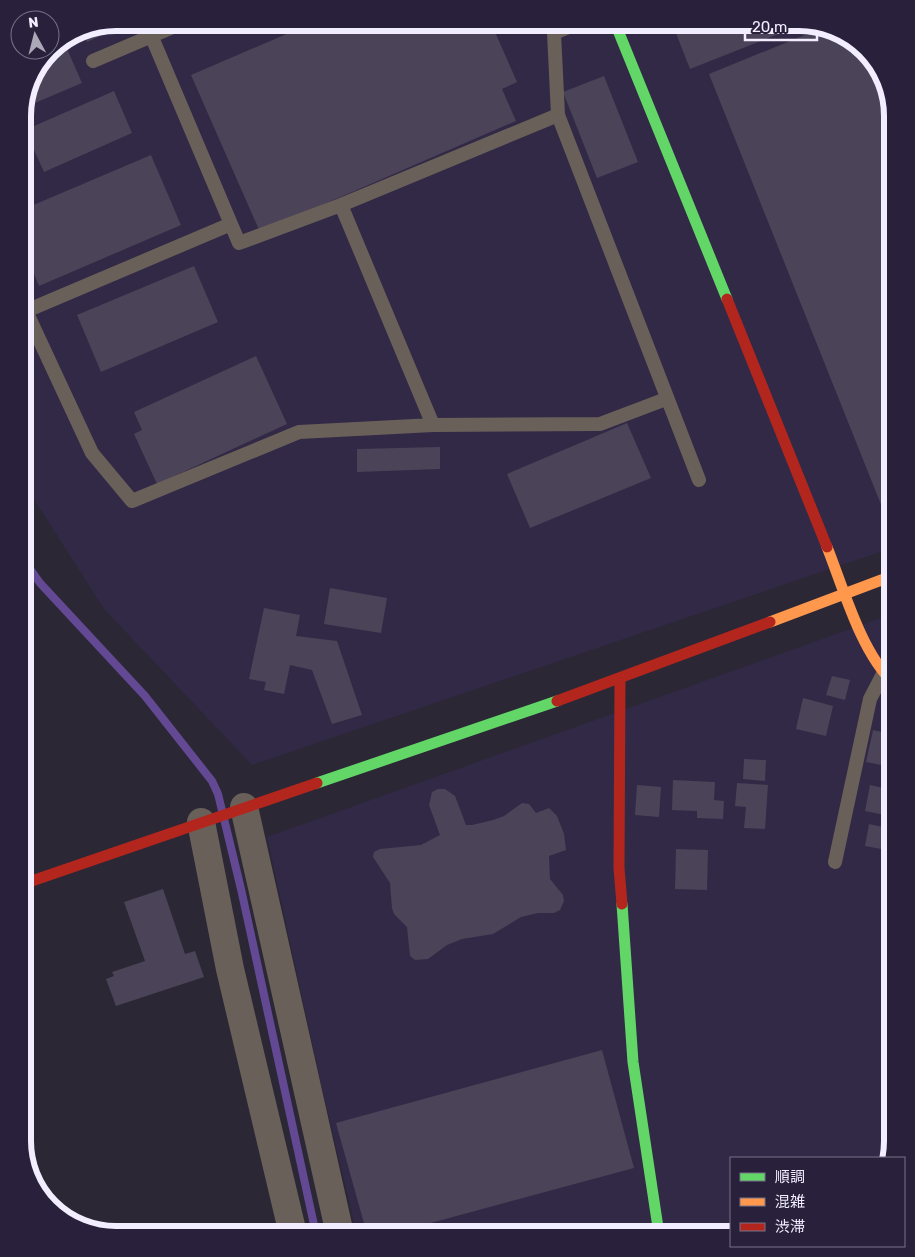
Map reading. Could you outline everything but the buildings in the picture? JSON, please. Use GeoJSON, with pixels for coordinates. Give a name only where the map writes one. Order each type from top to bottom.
{"type":"FeatureCollection","features":[{"type":"Feature","properties":{"kind":"street"},"geometry":{"type":"LineString","coordinates":[[618,31],[846,595],[884,670]]}},
{"type":"Feature","properties":{"kind":"street"},"geometry":{"type":"LineString","coordinates":[[31,881],[620,678],[884,579]]}},
{"type":"Feature","properties":{"kind":"street"},"geometry":{"type":"LineString","coordinates":[[620,678],[619,868],[633,1062],[659,1226]]}},
{"type":"Feature","properties":{"kind":"street"},"geometry":{"type":"LineString","coordinates":[[244,807],[338,1226]]}},
{"type":"Feature","properties":{"kind":"street"},"geometry":{"type":"LineString","coordinates":[[201,822],[230,969],[291,1226]]}},
{"type":"Feature","properties":{"kind":"lane"},"geometry":{"type":"LineString","coordinates":[[93,62],[161,31]]}},
{"type":"Feature","properties":{"kind":"lane"},"geometry":{"type":"LineString","coordinates":[[559,31],[554,33],[558,115],[699,480]]}},
{"type":"Feature","properties":{"kind":"lane"},"geometry":{"type":"LineString","coordinates":[[151,35],[239,243],[341,205],[558,115]]}},
{"type":"Feature","properties":{"kind":"lane"},"geometry":{"type":"LineString","coordinates":[[341,205],[433,425]]}},
{"type":"Feature","properties":{"kind":"lane"},"geometry":{"type":"LineString","coordinates":[[31,309],[231,224]]}},
{"type":"Feature","properties":{"kind":"lane"},"geometry":{"type":"LineString","coordinates":[[31,322],[92,453],[132,501],[299,432],[433,425],[600,424],[666,398]]}},
{"type":"Feature","properties":{"kind":"lane"},"geometry":{"type":"LineString","coordinates":[[834,862],[870,698],[884,682]]}},
{"type":"Feature","properties":{"kind":"shaded area"},"geometry":{"type":"Polygon","coordinates":[[[116,31],[804,31],[831,38],[859,56],[877,84],[881,94],[884,116],[884,551],[252,765],[104,609],[31,494],[31,111],[34,94],[40,79],[53,60],[60,60],[60,52],[89,36],[116,31]]]}},
{"type":"Feature","properties":{"kind":"shaded area"},"geometry":{"type":"Polygon","coordinates":[[[884,617],[884,1140],[882,1157],[730,1157],[730,1226],[355,1226],[322,1088],[267,837],[884,617]]]}},
{"type":"Feature","properties":{"kind":"waterway"},"geometry":{"type":"LineString","coordinates":[[31,570],[40,583],[145,696],[212,781],[218,794],[241,889],[314,1226]]}},
{"type":"Feature","properties":{"kind":"traffic: fast"},"geometry":{"type":"LineString","coordinates":[[618,31],[727,299]]}},
{"type":"Feature","properties":{"kind":"traffic: fast"},"geometry":{"type":"LineString","coordinates":[[317,783],[557,701]]}},
{"type":"Feature","properties":{"kind":"traffic: fast"},"geometry":{"type":"LineString","coordinates":[[622,904],[633,1062],[658,1226]]}},
{"type":"Feature","properties":{"kind":"traffic: slow"},"geometry":{"type":"LineString","coordinates":[[827,547],[862,636],[884,672]]}},
{"type":"Feature","properties":{"kind":"traffic: slow"},"geometry":{"type":"LineString","coordinates":[[770,622],[884,579]]}},
{"type":"Feature","properties":{"kind":"traffic: jam"},"geometry":{"type":"LineString","coordinates":[[727,299],[827,547]]}},
{"type":"Feature","properties":{"kind":"traffic: jam"},"geometry":{"type":"LineString","coordinates":[[557,701],[770,622]]}},
{"type":"Feature","properties":{"kind":"traffic: jam"},"geometry":{"type":"LineString","coordinates":[[620,679],[619,868],[622,904]]}},
{"type":"Feature","properties":{"kind":"traffic: jam"},"geometry":{"type":"LineString","coordinates":[[31,881],[317,783]]}}]}
